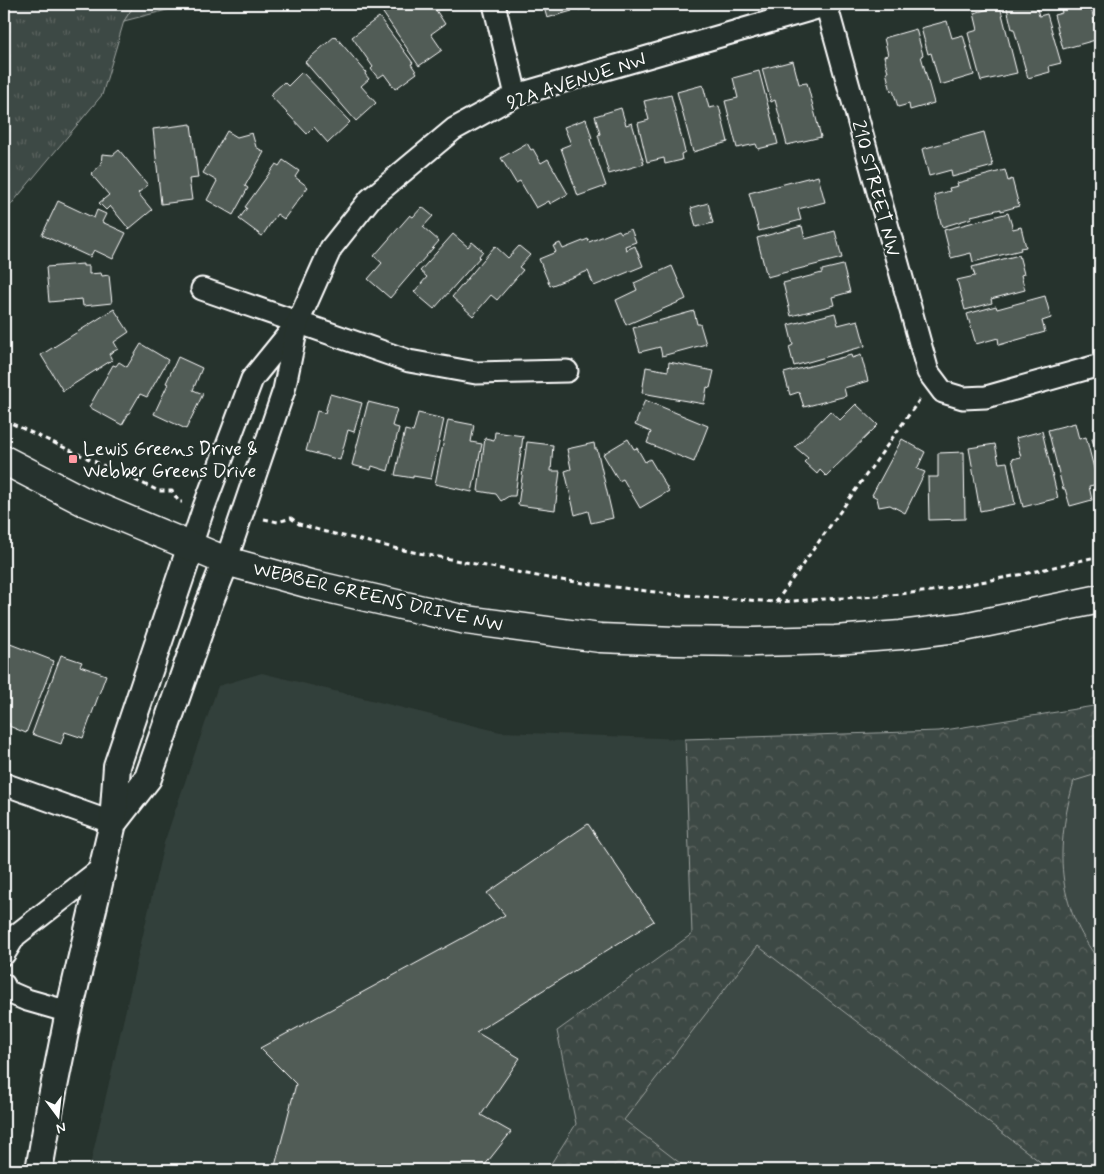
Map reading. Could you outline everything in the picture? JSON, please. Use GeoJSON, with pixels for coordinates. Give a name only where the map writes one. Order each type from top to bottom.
{"type":"FeatureCollection","features":[{"type":"Feature","properties":{"kind":"main road","name":"WEBBER GREENS DRIVE NW"},"geometry":{"type":"LineString","coordinates":[[4,460],[86,502],[226,561],[310,584],[466,620],[600,638],[754,642],[835,640],[901,635],[964,627],[1100,599]]}},
{"type":"Feature","properties":{"kind":"street"},"geometry":{"type":"LineString","coordinates":[[494,4],[516,95]]}},
{"type":"Feature","properties":{"kind":"street","name":"92A AVENUE NW"},"geometry":{"type":"LineString","coordinates":[[226,561],[284,390],[298,322],[331,248],[370,199],[454,128],[516,95],[828,4]]}},
{"type":"Feature","properties":{"kind":"street","name":"210 STREET NW"},"geometry":{"type":"LineString","coordinates":[[828,4],[931,376]]}},
{"type":"Feature","properties":{"kind":"street"},"geometry":{"type":"LineString","coordinates":[[202,289],[410,361],[476,373],[567,370]]}},
{"type":"Feature","properties":{"kind":"street","name":"92A AVENUE NW"},"geometry":{"type":"LineString","coordinates":[[191,546],[252,379],[298,322]]}},
{"type":"Feature","properties":{"kind":"street"},"geometry":{"type":"LineString","coordinates":[[931,376],[943,392],[963,398],[986,397],[1100,365]]}},
{"type":"Feature","properties":{"kind":"street"},"geometry":{"type":"LineString","coordinates":[[39,1170],[69,1012],[113,823],[117,766],[191,546]]}},
{"type":"Feature","properties":{"kind":"street"},"geometry":{"type":"LineString","coordinates":[[113,823],[148,778],[226,561]]}},
{"type":"Feature","properties":{"kind":"street"},"geometry":{"type":"LineString","coordinates":[[4,784],[113,823]]}},
{"type":"Feature","properties":{"kind":"street"},"geometry":{"type":"LineString","coordinates":[[4,954],[15,936],[102,868]]}},
{"type":"Feature","properties":{"kind":"street"},"geometry":{"type":"LineString","coordinates":[[4,985],[6,990],[27,1000],[69,1012]]}},
{"type":"Feature","properties":{"kind":"path"},"geometry":{"type":"LineString","coordinates":[[775,602],[931,376]]}},
{"type":"Feature","properties":{"kind":"path"},"geometry":{"type":"LineString","coordinates":[[4,420],[159,491],[172,491],[179,502]]}},
{"type":"Feature","properties":{"kind":"path"},"geometry":{"type":"LineString","coordinates":[[278,522],[291,518],[299,524],[322,531],[394,548],[553,579],[670,594],[775,602],[878,596],[932,590],[1024,574],[1100,556]]}},
{"type":"Feature","properties":{"kind":"shaded area"},"geometry":{"type":"Polygon","coordinates":[[[262,673],[500,732],[685,739],[692,934],[557,1031],[576,1124],[547,1170],[89,1170],[164,843],[218,686],[262,673]]]}},
{"type":"Feature","properties":{"kind":"green space"},"geometry":{"type":"Polygon","coordinates":[[[4,4],[135,4],[124,21],[102,95],[4,213],[4,4]]]}},
{"type":"Feature","properties":{"kind":"green space"},"geometry":{"type":"Polygon","coordinates":[[[135,4],[190,4],[124,21],[135,4]]]}},
{"type":"Feature","properties":{"kind":"green space"},"geometry":{"type":"Polygon","coordinates":[[[1100,705],[1100,1170],[547,1170],[576,1124],[557,1031],[692,934],[685,739],[939,731],[1100,705]]]}},
{"type":"Feature","properties":{"kind":"green space"},"geometry":{"type":"Polygon","coordinates":[[[1100,773],[1100,962],[1085,940],[1074,918],[1067,897],[1062,853],[1068,806],[1074,781],[1100,773]]]}},
{"type":"Feature","properties":{"kind":"green space"},"geometry":{"type":"Polygon","coordinates":[[[758,946],[1043,1164],[1039,1170],[689,1170],[624,1120],[758,946]]]}},
{"type":"Feature","properties":{"kind":"building"},"geometry":{"type":"Polygon","coordinates":[[[377,4],[432,4],[445,24],[431,34],[442,50],[419,66],[377,4]]]}},
{"type":"Feature","properties":{"kind":"building"},"geometry":{"type":"Polygon","coordinates":[[[543,4],[569,4],[572,11],[547,18],[543,4]]]}},
{"type":"Feature","properties":{"kind":"building"},"geometry":{"type":"Polygon","coordinates":[[[577,4],[601,4],[579,10],[577,4]]]}},
{"type":"Feature","properties":{"kind":"building"},"geometry":{"type":"Polygon","coordinates":[[[1006,4],[1033,4],[1036,5],[1039,16],[1047,14],[1061,63],[1049,66],[1050,72],[1028,78],[1006,4]]]}},
{"type":"Feature","properties":{"kind":"building"},"geometry":{"type":"Polygon","coordinates":[[[1060,4],[1090,4],[1099,39],[1063,49],[1054,15],[1062,13],[1060,4]]]}},
{"type":"Feature","properties":{"kind":"building"},"geometry":{"type":"Polygon","coordinates":[[[1000,6],[1017,73],[981,81],[968,33],[978,30],[974,13],[1000,6]]]}},
{"type":"Feature","properties":{"kind":"building"},"geometry":{"type":"Polygon","coordinates":[[[379,17],[413,63],[411,64],[417,73],[395,89],[384,74],[378,78],[371,69],[373,67],[352,37],[379,17]]]}},
{"type":"Feature","properties":{"kind":"building"},"geometry":{"type":"Polygon","coordinates":[[[947,21],[952,38],[963,35],[974,75],[940,85],[931,53],[928,54],[921,28],[947,21]]]}},
{"type":"Feature","properties":{"kind":"building"},"geometry":{"type":"Polygon","coordinates":[[[916,29],[923,55],[921,56],[934,103],[910,110],[909,104],[898,107],[893,90],[891,91],[886,72],[888,72],[884,56],[888,55],[884,38],[916,29]]]}},
{"type":"Feature","properties":{"kind":"building"},"geometry":{"type":"Polygon","coordinates":[[[335,36],[366,72],[365,74],[369,79],[361,86],[376,103],[356,121],[305,62],[335,36]]]}},
{"type":"Feature","properties":{"kind":"building"},"geometry":{"type":"Polygon","coordinates":[[[793,61],[799,84],[807,83],[821,137],[787,145],[775,100],[771,102],[762,69],[793,61]]]}},
{"type":"Feature","properties":{"kind":"building"},"geometry":{"type":"Polygon","coordinates":[[[759,71],[778,144],[758,149],[756,144],[737,148],[725,101],[738,98],[733,78],[759,71]]]}},
{"type":"Feature","properties":{"kind":"building"},"geometry":{"type":"Polygon","coordinates":[[[302,72],[350,122],[328,143],[314,127],[307,134],[270,95],[284,82],[288,86],[302,72]]]}},
{"type":"Feature","properties":{"kind":"building"},"geometry":{"type":"Polygon","coordinates":[[[703,85],[709,108],[719,106],[728,142],[693,152],[677,92],[703,85]]]}},
{"type":"Feature","properties":{"kind":"building"},"geometry":{"type":"Polygon","coordinates":[[[671,95],[685,152],[681,154],[682,160],[665,164],[664,158],[647,162],[638,123],[649,120],[644,101],[671,95]]]}},
{"type":"Feature","properties":{"kind":"building"},"geometry":{"type":"Polygon","coordinates":[[[621,108],[626,125],[632,123],[644,164],[609,174],[598,135],[600,134],[595,116],[621,108]]]}},
{"type":"Feature","properties":{"kind":"building"},"geometry":{"type":"Polygon","coordinates":[[[586,119],[592,138],[590,139],[606,186],[578,196],[561,148],[571,144],[564,127],[586,119]]]}},
{"type":"Feature","properties":{"kind":"building"},"geometry":{"type":"Polygon","coordinates":[[[191,124],[198,178],[189,179],[192,200],[161,204],[153,129],[191,124]]]}},
{"type":"Feature","properties":{"kind":"building"},"geometry":{"type":"Polygon","coordinates":[[[227,131],[237,137],[252,133],[256,147],[264,152],[245,186],[248,188],[233,215],[207,200],[217,181],[203,173],[227,131]]]}},
{"type":"Feature","properties":{"kind":"building"},"geometry":{"type":"Polygon","coordinates":[[[984,132],[993,166],[952,177],[951,170],[929,176],[922,149],[984,132]]]}},
{"type":"Feature","properties":{"kind":"building"},"geometry":{"type":"Polygon","coordinates":[[[527,143],[541,163],[548,159],[568,194],[550,204],[549,201],[536,208],[520,181],[516,183],[501,158],[527,143]]]}},
{"type":"Feature","properties":{"kind":"building"},"geometry":{"type":"Polygon","coordinates":[[[119,150],[148,185],[138,193],[152,210],[129,229],[110,206],[106,210],[99,203],[109,195],[91,174],[101,165],[102,154],[113,155],[119,150]]]}},
{"type":"Feature","properties":{"kind":"building"},"geometry":{"type":"Polygon","coordinates":[[[283,160],[299,171],[295,177],[308,187],[284,219],[277,214],[262,236],[239,219],[247,208],[245,207],[276,164],[279,166],[283,160]]]}},
{"type":"Feature","properties":{"kind":"building"},"geometry":{"type":"Polygon","coordinates":[[[1005,170],[1008,181],[1012,179],[1019,206],[971,216],[972,218],[942,227],[934,195],[950,191],[949,188],[958,186],[957,183],[1005,170]]]}},
{"type":"Feature","properties":{"kind":"building"},"geometry":{"type":"Polygon","coordinates":[[[818,176],[825,202],[798,209],[801,220],[759,231],[749,193],[818,176]]]}},
{"type":"Feature","properties":{"kind":"building"},"geometry":{"type":"Polygon","coordinates":[[[58,201],[94,218],[97,210],[106,214],[102,222],[126,233],[113,259],[94,250],[90,257],[42,235],[58,201]]]}},
{"type":"Feature","properties":{"kind":"building"},"geometry":{"type":"Polygon","coordinates":[[[708,203],[713,223],[696,227],[691,208],[708,203]]]}},
{"type":"Feature","properties":{"kind":"building"},"geometry":{"type":"Polygon","coordinates":[[[422,207],[433,216],[423,227],[439,241],[390,298],[368,279],[382,263],[374,256],[410,215],[413,217],[422,207]]]}},
{"type":"Feature","properties":{"kind":"building"},"geometry":{"type":"Polygon","coordinates":[[[1008,213],[1013,229],[1021,227],[1026,247],[1020,248],[1021,250],[973,262],[971,253],[951,258],[944,230],[1008,213]]]}},
{"type":"Feature","properties":{"kind":"building"},"geometry":{"type":"Polygon","coordinates":[[[802,226],[805,239],[835,231],[842,258],[767,277],[757,238],[802,226]]]}},
{"type":"Feature","properties":{"kind":"building"},"geometry":{"type":"Polygon","coordinates":[[[631,229],[636,242],[625,246],[626,250],[635,246],[643,266],[594,286],[588,271],[550,286],[539,259],[556,252],[553,246],[560,243],[563,249],[588,239],[589,242],[619,230],[621,233],[631,229]]]}},
{"type":"Feature","properties":{"kind":"building"},"geometry":{"type":"Polygon","coordinates":[[[453,234],[468,247],[472,242],[483,251],[480,257],[434,309],[414,292],[427,277],[420,271],[453,234]]]}},
{"type":"Feature","properties":{"kind":"building"},"geometry":{"type":"Polygon","coordinates":[[[495,246],[508,258],[519,246],[530,255],[519,267],[523,270],[497,300],[491,295],[473,316],[452,297],[495,246]]]}},
{"type":"Feature","properties":{"kind":"building"},"geometry":{"type":"Polygon","coordinates":[[[1019,255],[1024,274],[1021,275],[1025,290],[991,299],[992,303],[965,310],[957,280],[975,276],[972,267],[1019,255]]]}},
{"type":"Feature","properties":{"kind":"building"},"geometry":{"type":"Polygon","coordinates":[[[83,264],[83,266],[89,266],[89,274],[101,273],[102,276],[109,275],[112,303],[83,306],[82,299],[49,302],[46,267],[83,264]]]}},
{"type":"Feature","properties":{"kind":"building"},"geometry":{"type":"Polygon","coordinates":[[[843,265],[850,292],[832,297],[834,305],[791,316],[783,283],[822,273],[822,270],[843,265]]]}},
{"type":"Feature","properties":{"kind":"building"},"geometry":{"type":"Polygon","coordinates":[[[672,266],[686,299],[626,325],[616,300],[637,290],[634,283],[672,266]]]}},
{"type":"Feature","properties":{"kind":"building"},"geometry":{"type":"Polygon","coordinates":[[[1045,296],[1051,318],[1042,321],[1045,332],[999,345],[998,338],[976,344],[967,314],[996,306],[997,309],[1045,296]]]}},
{"type":"Feature","properties":{"kind":"building"},"geometry":{"type":"Polygon","coordinates":[[[114,309],[129,332],[114,342],[118,349],[109,354],[112,360],[63,391],[41,355],[114,309]]]}},
{"type":"Feature","properties":{"kind":"building"},"geometry":{"type":"Polygon","coordinates":[[[694,311],[697,324],[700,324],[706,344],[662,356],[660,347],[640,352],[633,328],[694,311]]]}},
{"type":"Feature","properties":{"kind":"building"},"geometry":{"type":"Polygon","coordinates":[[[835,313],[838,325],[858,320],[865,346],[794,366],[789,347],[793,345],[788,325],[835,313]]]}},
{"type":"Feature","properties":{"kind":"building"},"geometry":{"type":"Polygon","coordinates":[[[141,344],[168,360],[147,397],[140,394],[122,425],[89,407],[113,365],[116,366],[119,362],[127,367],[141,344]]]}},
{"type":"Feature","properties":{"kind":"building"},"geometry":{"type":"Polygon","coordinates":[[[851,355],[852,358],[861,355],[868,381],[844,388],[846,396],[804,407],[799,392],[790,395],[784,373],[851,355]]]}},
{"type":"Feature","properties":{"kind":"building"},"geometry":{"type":"Polygon","coordinates":[[[178,357],[202,368],[193,390],[203,394],[186,429],[154,414],[178,357]]]}},
{"type":"Feature","properties":{"kind":"building"},"geometry":{"type":"Polygon","coordinates":[[[669,362],[714,371],[710,388],[707,387],[704,404],[642,393],[646,367],[668,371],[669,362]]]}},
{"type":"Feature","properties":{"kind":"building"},"geometry":{"type":"Polygon","coordinates":[[[330,394],[362,403],[354,432],[348,430],[340,460],[306,451],[317,411],[325,413],[330,394]]]}},
{"type":"Feature","properties":{"kind":"building"},"geometry":{"type":"Polygon","coordinates":[[[645,400],[708,426],[694,462],[647,443],[651,432],[635,425],[645,400]]]}},
{"type":"Feature","properties":{"kind":"building"},"geometry":{"type":"Polygon","coordinates":[[[368,402],[397,409],[392,426],[399,428],[388,471],[372,466],[371,470],[352,465],[368,402]]]}},
{"type":"Feature","properties":{"kind":"building"},"geometry":{"type":"Polygon","coordinates":[[[856,404],[878,425],[826,476],[820,470],[817,474],[804,462],[808,458],[795,447],[830,411],[840,420],[856,404]]]}},
{"type":"Feature","properties":{"kind":"building"},"geometry":{"type":"Polygon","coordinates":[[[418,413],[444,419],[431,479],[395,475],[405,430],[413,432],[418,413]]]}},
{"type":"Feature","properties":{"kind":"building"},"geometry":{"type":"Polygon","coordinates":[[[448,420],[474,425],[471,442],[482,444],[472,492],[435,484],[448,420]]]}},
{"type":"Feature","properties":{"kind":"building"},"geometry":{"type":"Polygon","coordinates":[[[1075,423],[1079,439],[1086,437],[1098,484],[1089,486],[1092,500],[1070,506],[1065,489],[1063,489],[1048,430],[1075,423]]]}},
{"type":"Feature","properties":{"kind":"building"},"geometry":{"type":"Polygon","coordinates":[[[1042,431],[1058,498],[1023,507],[1012,459],[1021,457],[1016,438],[1042,431]]]}},
{"type":"Feature","properties":{"kind":"building"},"geometry":{"type":"Polygon","coordinates":[[[495,432],[523,436],[515,496],[509,496],[501,501],[496,494],[478,491],[485,438],[494,440],[495,432]]]}},
{"type":"Feature","properties":{"kind":"building"},"geometry":{"type":"Polygon","coordinates":[[[1100,436],[1100,465],[1092,439],[1100,436]]]}},
{"type":"Feature","properties":{"kind":"building"},"geometry":{"type":"Polygon","coordinates":[[[628,439],[634,449],[637,448],[645,462],[650,459],[669,491],[640,508],[623,479],[619,481],[603,454],[628,439]]]}},
{"type":"Feature","properties":{"kind":"building"},"geometry":{"type":"Polygon","coordinates":[[[902,439],[925,452],[917,469],[925,472],[905,513],[890,505],[879,507],[877,498],[872,495],[902,439]]]}},
{"type":"Feature","properties":{"kind":"building"},"geometry":{"type":"Polygon","coordinates":[[[527,442],[553,445],[551,471],[560,471],[555,510],[518,505],[527,442]]]}},
{"type":"Feature","properties":{"kind":"building"},"geometry":{"type":"Polygon","coordinates":[[[594,443],[613,518],[591,523],[588,511],[575,515],[565,471],[571,469],[567,449],[594,443]]]}},
{"type":"Feature","properties":{"kind":"building"},"geometry":{"type":"Polygon","coordinates":[[[995,444],[999,463],[1007,462],[1015,504],[980,511],[969,448],[995,444]]]}},
{"type":"Feature","properties":{"kind":"building"},"geometry":{"type":"Polygon","coordinates":[[[964,452],[965,519],[929,520],[928,477],[938,477],[938,453],[964,452]]]}},
{"type":"Feature","properties":{"kind":"building"},"geometry":{"type":"Polygon","coordinates":[[[5,642],[54,661],[26,733],[9,726],[10,724],[4,721],[5,642]]]}},
{"type":"Feature","properties":{"kind":"building"},"geometry":{"type":"Polygon","coordinates":[[[61,655],[82,662],[80,666],[106,675],[83,738],[65,732],[61,744],[32,734],[61,655]]]}},
{"type":"Feature","properties":{"kind":"building"},"geometry":{"type":"Polygon","coordinates":[[[588,824],[654,921],[476,1032],[520,1058],[481,1115],[511,1132],[481,1170],[274,1170],[296,1084],[260,1048],[505,915],[487,893],[588,824]]]}},
{"type":"Feature","properties":{"kind":"place","name":"Lewis Greens Drive & Webber Greens Drive"},"geometry":{"type":"Point","coordinates":[73,459]}}]}
